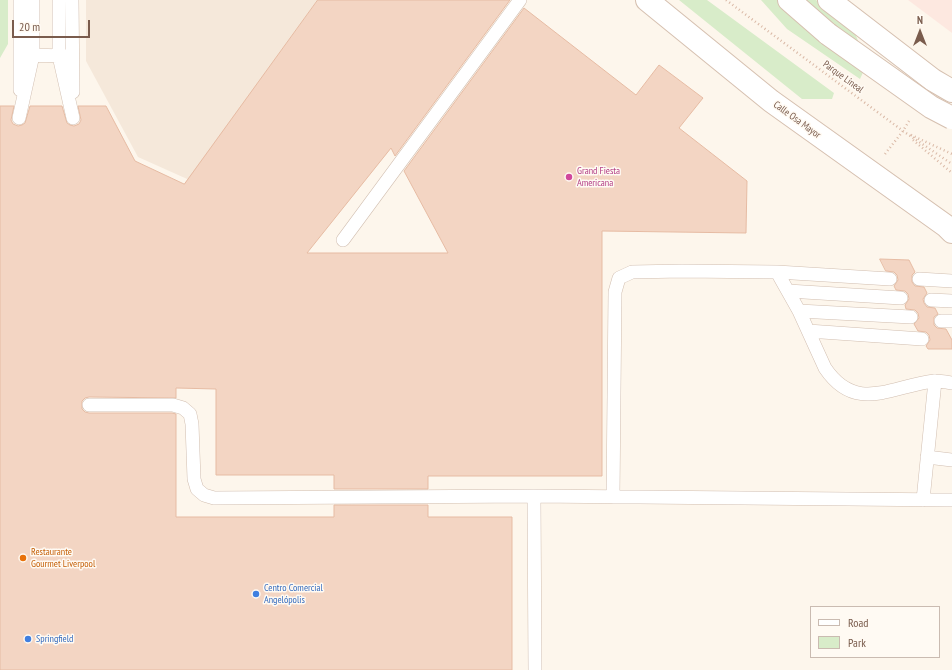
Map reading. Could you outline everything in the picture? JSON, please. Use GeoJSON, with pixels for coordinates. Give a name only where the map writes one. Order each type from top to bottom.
{"type":"FeatureCollection","features":[{"type":"Feature","properties":{"kind":"street","name":"Calle Osa Mayor"},"geometry":{"type":"LineString","coordinates":[[647,0],[771,101],[946,226],[952,232]]}},
{"type":"Feature","properties":{"kind":"street"},"geometry":{"type":"LineString","coordinates":[[789,0],[828,34],[931,107],[952,118]]}},
{"type":"Feature","properties":{"kind":"street"},"geometry":{"type":"LineString","coordinates":[[829,0],[933,80],[952,91]]}},
{"type":"Feature","properties":{"kind":"lane"},"geometry":{"type":"LineString","coordinates":[[20,0],[26,55]]}},
{"type":"Feature","properties":{"kind":"lane"},"geometry":{"type":"LineString","coordinates":[[19,118],[33,0]]}},
{"type":"Feature","properties":{"kind":"lane"},"geometry":{"type":"LineString","coordinates":[[59,0],[59,56],[73,118],[72,0]]}},
{"type":"Feature","properties":{"kind":"lane"},"geometry":{"type":"LineString","coordinates":[[343,240],[520,0]]}},
{"type":"Feature","properties":{"kind":"lane"},"geometry":{"type":"LineString","coordinates":[[26,55],[72,56]]}},
{"type":"Feature","properties":{"kind":"lane"},"geometry":{"type":"LineString","coordinates":[[614,497],[615,292],[619,278],[632,272],[682,271],[777,272],[890,278]]}},
{"type":"Feature","properties":{"kind":"lane"},"geometry":{"type":"LineString","coordinates":[[777,272],[799,311],[825,368],[830,376],[845,388],[870,395],[935,381],[952,383]]}},
{"type":"Feature","properties":{"kind":"lane"},"geometry":{"type":"LineString","coordinates":[[919,279],[952,281]]}},
{"type":"Feature","properties":{"kind":"lane"},"geometry":{"type":"LineString","coordinates":[[788,291],[901,298]]}},
{"type":"Feature","properties":{"kind":"lane"},"geometry":{"type":"LineString","coordinates":[[930,300],[952,301]]}},
{"type":"Feature","properties":{"kind":"lane"},"geometry":{"type":"LineString","coordinates":[[799,311],[911,317]]}},
{"type":"Feature","properties":{"kind":"lane"},"geometry":{"type":"LineString","coordinates":[[808,331],[922,339]]}},
{"type":"Feature","properties":{"kind":"lane"},"geometry":{"type":"LineString","coordinates":[[923,500],[935,381]]}},
{"type":"Feature","properties":{"kind":"lane"},"geometry":{"type":"LineString","coordinates":[[89,405],[173,405],[183,408],[190,414],[192,424],[194,479],[197,489],[204,495],[214,498],[534,496],[952,500]]}},
{"type":"Feature","properties":{"kind":"lane"},"geometry":{"type":"LineString","coordinates":[[927,457],[952,460]]}},
{"type":"Feature","properties":{"kind":"lane"},"geometry":{"type":"LineString","coordinates":[[534,496],[535,670]]}},
{"type":"Feature","properties":{"kind":"path","name":"Parque Lineal"},"geometry":{"type":"LineString","coordinates":[[726,0],[903,131]]}},
{"type":"Feature","properties":{"kind":"path"},"geometry":{"type":"LineString","coordinates":[[903,131],[952,173]]}},
{"type":"Feature","properties":{"kind":"path"},"geometry":{"type":"LineString","coordinates":[[903,131],[952,154]]}},
{"type":"Feature","properties":{"kind":"path"},"geometry":{"type":"LineString","coordinates":[[920,144],[952,164]]}},
{"type":"Feature","properties":{"kind":"shaded area"},"geometry":{"type":"Polygon","coordinates":[[[86,0],[510,0],[319,238],[138,157],[86,61],[86,0]]]}},
{"type":"Feature","properties":{"kind":"shaded area"},"geometry":{"type":"Polygon","coordinates":[[[908,0],[952,0],[952,33],[908,0]]]}},
{"type":"Feature","properties":{"kind":"green space"},"geometry":{"type":"Polygon","coordinates":[[[0,0],[8,0],[8,44],[0,58],[0,0]]]}},
{"type":"Feature","properties":{"kind":"green space"},"geometry":{"type":"Polygon","coordinates":[[[679,0],[707,0],[834,93],[832,99],[802,99],[679,0]]]}},
{"type":"Feature","properties":{"kind":"green space"},"geometry":{"type":"Polygon","coordinates":[[[761,0],[816,0],[854,31],[864,55],[865,68],[860,79],[787,29],[761,0]]]}},
{"type":"Feature","properties":{"kind":"building"},"geometry":{"type":"Polygon","coordinates":[[[318,0],[510,0],[395,156],[391,148],[307,253],[448,253],[404,171],[524,8],[636,95],[659,65],[703,98],[679,128],[747,181],[746,233],[602,231],[602,476],[428,476],[428,489],[334,489],[334,475],[216,475],[216,389],[176,388],[176,398],[89,397],[82,401],[82,409],[89,413],[176,414],[176,517],[334,517],[334,505],[428,505],[428,517],[512,517],[512,670],[0,670],[0,106],[14,106],[11,120],[13,124],[18,126],[25,123],[30,106],[62,106],[67,123],[74,126],[79,124],[81,120],[78,106],[106,106],[135,161],[184,184],[318,0]]]}},
{"type":"Feature","properties":{"kind":"building"},"geometry":{"type":"Polygon","coordinates":[[[880,259],[909,260],[915,272],[912,275],[912,282],[915,286],[924,287],[927,293],[923,299],[924,303],[927,307],[935,308],[938,314],[934,317],[934,325],[937,328],[946,329],[952,340],[952,349],[928,349],[926,346],[930,340],[929,335],[926,332],[918,331],[914,324],[919,318],[918,313],[915,310],[906,309],[905,305],[909,299],[908,294],[905,291],[896,290],[894,286],[898,280],[897,275],[894,272],[886,271],[880,259]]]}},
{"type":"Feature","properties":{"kind":"place","name":"Grand Fiesta Americana"},"geometry":{"type":"Point","coordinates":[569,177]}},
{"type":"Feature","properties":{"kind":"place","name":"Restaurante Gourmet Liverpool"},"geometry":{"type":"Point","coordinates":[23,558]}},
{"type":"Feature","properties":{"kind":"place","name":"Centro Comercial Angelópolis"},"geometry":{"type":"Point","coordinates":[256,594]}},
{"type":"Feature","properties":{"kind":"place","name":"Springfield"},"geometry":{"type":"Point","coordinates":[28,639]}}]}
